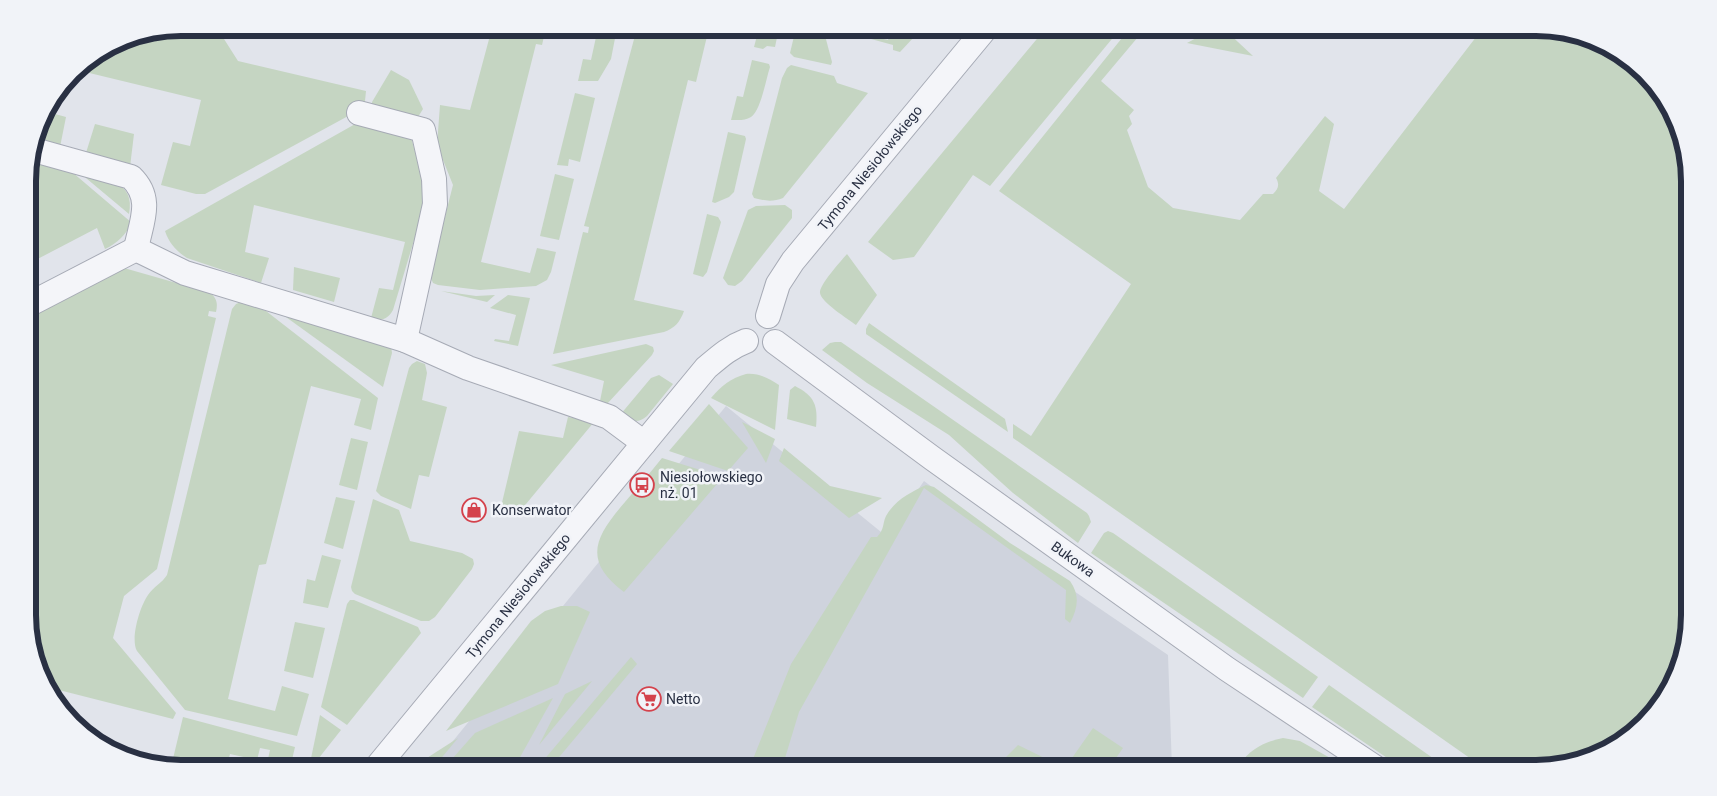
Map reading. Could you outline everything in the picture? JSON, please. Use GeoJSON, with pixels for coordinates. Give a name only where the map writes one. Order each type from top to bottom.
{"type":"FeatureCollection","features":[{"type":"Feature","properties":{"kind":"street","name":"Tymona Niesiołowskiego"},"geometry":{"type":"LineString","coordinates":[[768,316],[778,284],[794,261],[979,36]]}},
{"type":"Feature","properties":{"kind":"street"},"geometry":{"type":"LineString","coordinates":[[359,114],[423,130],[434,179],[435,204],[405,340]]}},
{"type":"Feature","properties":{"kind":"street"},"geometry":{"type":"LineString","coordinates":[[39,151],[131,177],[135,180],[145,198],[145,207],[136,249]]}},
{"type":"Feature","properties":{"kind":"street"},"geometry":{"type":"LineString","coordinates":[[136,249],[184,273],[405,340],[468,368],[609,417],[644,443]]}},
{"type":"Feature","properties":{"kind":"street"},"geometry":{"type":"LineString","coordinates":[[37,301],[136,249]]}},
{"type":"Feature","properties":{"kind":"street"},"geometry":{"type":"LineString","coordinates":[[754,316],[768,316],[773,320],[778,329],[778,334],[770,348],[759,350],[749,345],[746,341],[744,330],[754,316]]}},
{"type":"Feature","properties":{"kind":"street","name":"Tymona Niesiołowskiego"},"geometry":{"type":"LineString","coordinates":[[383,760],[706,368],[725,352],[746,341]]}},
{"type":"Feature","properties":{"kind":"street","name":"Bukowa"},"geometry":{"type":"LineString","coordinates":[[775,342],[932,458],[1219,663],[1363,759]]}},
{"type":"Feature","properties":{"kind":"shaded area"},"geometry":{"type":"Polygon","coordinates":[[[726,406],[886,536],[924,481],[1040,568],[1168,655],[1172,759],[438,760],[726,406]]]}},
{"type":"Feature","properties":{"kind":"green space"},"geometry":{"type":"Polygon","coordinates":[[[222,36],[238,61],[366,91],[365,101],[361,109],[205,194],[196,194],[161,185],[173,142],[190,146],[201,100],[86,72],[109,56],[143,41],[162,37],[222,36]]]}},
{"type":"Feature","properties":{"kind":"green space"},"geometry":{"type":"Polygon","coordinates":[[[490,36],[544,36],[542,45],[536,44],[481,262],[530,273],[537,248],[556,252],[547,280],[536,286],[480,290],[438,285],[433,283],[430,276],[453,185],[437,145],[440,105],[470,110],[490,36]]]}},
{"type":"Feature","properties":{"kind":"green space"},"geometry":{"type":"Polygon","coordinates":[[[596,36],[615,36],[611,59],[598,81],[578,81],[583,59],[591,60],[596,36]]]}},
{"type":"Feature","properties":{"kind":"green space"},"geometry":{"type":"Polygon","coordinates":[[[635,36],[707,36],[696,82],[688,80],[634,300],[684,311],[677,324],[664,332],[553,354],[583,232],[588,233],[589,227],[584,226],[635,36]]]}},
{"type":"Feature","properties":{"kind":"green space"},"geometry":{"type":"Polygon","coordinates":[[[757,36],[777,36],[775,47],[767,46],[763,49],[754,47],[757,36]]]}},
{"type":"Feature","properties":{"kind":"green space"},"geometry":{"type":"Polygon","coordinates":[[[794,36],[825,36],[832,62],[831,65],[794,57],[790,53],[794,36]]]}},
{"type":"Feature","properties":{"kind":"green space"},"geometry":{"type":"Polygon","coordinates":[[[860,36],[871,36],[888,40],[889,36],[914,37],[900,52],[893,50],[893,45],[860,36]]]}},
{"type":"Feature","properties":{"kind":"green space"},"geometry":{"type":"Polygon","coordinates":[[[1039,36],[1114,36],[990,186],[973,175],[914,257],[893,260],[868,242],[1039,36]]]}},
{"type":"Feature","properties":{"kind":"green space"},"geometry":{"type":"Polygon","coordinates":[[[1124,36],[1138,37],[1101,81],[1134,110],[1129,116],[1132,124],[1127,130],[1148,187],[1173,208],[1240,220],[1263,194],[1273,194],[1275,192],[1278,185],[1276,178],[1325,116],[1334,124],[1319,191],[1344,209],[1477,36],[1536,36],[1574,41],[1591,47],[1624,66],[1651,93],[1670,126],[1680,162],[1681,181],[1680,634],[1670,670],[1651,703],[1624,730],[1591,749],[1574,755],[1555,759],[1471,759],[1013,438],[1013,424],[1031,436],[1131,284],[999,191],[1124,36]]]}},
{"type":"Feature","properties":{"kind":"green space"},"geometry":{"type":"Polygon","coordinates":[[[1200,36],[1232,36],[1253,56],[1187,43],[1200,36]]]}},
{"type":"Feature","properties":{"kind":"green space"},"geometry":{"type":"Polygon","coordinates":[[[752,60],[769,64],[770,67],[758,108],[749,118],[731,120],[737,96],[743,97],[752,60]]]}},
{"type":"Feature","properties":{"kind":"green space"},"geometry":{"type":"Polygon","coordinates":[[[791,65],[834,76],[837,83],[868,93],[783,198],[769,201],[762,200],[754,198],[752,194],[782,78],[787,68],[791,65]]]}},
{"type":"Feature","properties":{"kind":"green space"},"geometry":{"type":"Polygon","coordinates":[[[391,70],[409,80],[423,109],[418,117],[372,105],[391,70]]]}},
{"type":"Feature","properties":{"kind":"green space"},"geometry":{"type":"Polygon","coordinates":[[[575,93],[595,98],[580,162],[569,159],[568,166],[557,165],[575,93]]]}},
{"type":"Feature","properties":{"kind":"green space"},"geometry":{"type":"Polygon","coordinates":[[[53,114],[66,117],[60,147],[41,142],[53,114]]]}},
{"type":"Feature","properties":{"kind":"green space"},"geometry":{"type":"Polygon","coordinates":[[[357,123],[411,137],[426,191],[424,207],[393,310],[386,318],[371,318],[379,288],[393,290],[405,242],[254,205],[245,252],[269,258],[261,283],[187,258],[176,250],[171,243],[165,231],[357,123]]]}},
{"type":"Feature","properties":{"kind":"green space"},"geometry":{"type":"Polygon","coordinates":[[[95,124],[134,134],[130,167],[85,156],[95,124]]]}},
{"type":"Feature","properties":{"kind":"green space"},"geometry":{"type":"Polygon","coordinates":[[[728,132],[745,136],[746,139],[734,192],[729,197],[715,203],[712,202],[728,132]]]}},
{"type":"Feature","properties":{"kind":"green space"},"geometry":{"type":"Polygon","coordinates":[[[38,164],[72,172],[132,223],[121,238],[105,249],[97,228],[37,259],[38,164]]]}},
{"type":"Feature","properties":{"kind":"green space"},"geometry":{"type":"Polygon","coordinates":[[[80,173],[108,180],[123,188],[128,195],[130,203],[129,214],[80,173]]]}},
{"type":"Feature","properties":{"kind":"green space"},"geometry":{"type":"Polygon","coordinates":[[[555,174],[574,179],[559,240],[540,236],[555,174]]]}},
{"type":"Feature","properties":{"kind":"green space"},"geometry":{"type":"Polygon","coordinates":[[[785,205],[792,210],[792,218],[742,281],[735,286],[728,285],[723,278],[748,210],[756,206],[785,205]]]}},
{"type":"Feature","properties":{"kind":"green space"},"geometry":{"type":"Polygon","coordinates":[[[707,214],[718,217],[721,222],[707,272],[703,277],[693,274],[707,214]]]}},
{"type":"Feature","properties":{"kind":"green space"},"geometry":{"type":"Polygon","coordinates":[[[847,254],[877,295],[856,325],[825,301],[820,293],[827,279],[847,254]]]}},
{"type":"Feature","properties":{"kind":"green space"},"geometry":{"type":"Polygon","coordinates":[[[294,267],[340,278],[334,302],[293,290],[294,267]]]}},
{"type":"Feature","properties":{"kind":"green space"},"geometry":{"type":"Polygon","coordinates":[[[124,268],[208,292],[215,298],[217,303],[216,312],[209,311],[208,316],[216,318],[157,569],[124,596],[113,638],[176,713],[173,719],[58,690],[47,670],[41,653],[36,615],[37,312],[124,268]]]}},
{"type":"Feature","properties":{"kind":"green space"},"geometry":{"type":"Polygon","coordinates":[[[441,291],[476,296],[495,295],[487,302],[441,291]]]}},
{"type":"Feature","properties":{"kind":"green space"},"geometry":{"type":"Polygon","coordinates":[[[508,295],[530,298],[518,346],[494,341],[495,339],[509,341],[516,315],[490,308],[508,295]]]}},
{"type":"Feature","properties":{"kind":"green space"},"geometry":{"type":"Polygon","coordinates":[[[241,302],[266,311],[378,398],[371,430],[354,425],[361,399],[311,386],[266,564],[259,565],[228,699],[275,711],[282,686],[309,694],[297,736],[185,710],[137,651],[135,646],[135,631],[145,600],[150,592],[167,575],[232,309],[241,302]]]}},
{"type":"Feature","properties":{"kind":"green space"},"geometry":{"type":"Polygon","coordinates":[[[279,312],[391,346],[392,353],[383,387],[279,312]]]}},
{"type":"Feature","properties":{"kind":"green space"},"geometry":{"type":"Polygon","coordinates":[[[869,323],[1005,419],[1008,432],[866,334],[869,323]]]}},
{"type":"Feature","properties":{"kind":"green space"},"geometry":{"type":"Polygon","coordinates":[[[841,342],[1087,513],[1091,522],[1078,543],[1013,493],[949,435],[867,383],[822,350],[830,343],[841,342]]]}},
{"type":"Feature","properties":{"kind":"green space"},"geometry":{"type":"Polygon","coordinates":[[[646,344],[653,347],[652,355],[607,404],[600,401],[604,381],[551,365],[646,344]]]}},
{"type":"Feature","properties":{"kind":"green space"},"geometry":{"type":"Polygon","coordinates":[[[417,361],[425,364],[427,373],[422,400],[447,407],[429,477],[419,475],[411,509],[381,496],[376,491],[409,368],[417,361]]]}},
{"type":"Feature","properties":{"kind":"green space"},"geometry":{"type":"Polygon","coordinates":[[[746,374],[763,376],[779,385],[775,430],[711,398],[727,383],[746,374]]]}},
{"type":"Feature","properties":{"kind":"green space"},"geometry":{"type":"Polygon","coordinates":[[[659,375],[673,384],[647,416],[637,421],[620,415],[651,378],[659,375]]]}},
{"type":"Feature","properties":{"kind":"green space"},"geometry":{"type":"Polygon","coordinates":[[[795,386],[807,394],[814,402],[816,407],[816,427],[787,419],[790,390],[795,386]]]}},
{"type":"Feature","properties":{"kind":"green space"},"geometry":{"type":"Polygon","coordinates":[[[709,404],[748,448],[728,471],[669,451],[709,404]]]}},
{"type":"Feature","properties":{"kind":"green space"},"geometry":{"type":"Polygon","coordinates":[[[568,417],[594,422],[526,504],[514,511],[500,511],[519,431],[563,438],[568,417]]]}},
{"type":"Feature","properties":{"kind":"green space"},"geometry":{"type":"Polygon","coordinates":[[[742,422],[775,439],[766,463],[742,422]]]}},
{"type":"Feature","properties":{"kind":"green space"},"geometry":{"type":"Polygon","coordinates":[[[351,438],[368,442],[357,490],[339,485],[351,438]]]}},
{"type":"Feature","properties":{"kind":"green space"},"geometry":{"type":"Polygon","coordinates":[[[784,448],[830,486],[882,498],[849,518],[779,461],[784,448]]]}},
{"type":"Feature","properties":{"kind":"green space"},"geometry":{"type":"Polygon","coordinates":[[[662,458],[723,477],[624,592],[602,569],[598,559],[600,537],[606,526],[662,458]]]}},
{"type":"Feature","properties":{"kind":"green space"},"geometry":{"type":"Polygon","coordinates":[[[926,485],[934,487],[1010,543],[1070,581],[1077,596],[1077,602],[1070,623],[1065,619],[1066,590],[924,488],[799,712],[785,760],[754,760],[791,664],[871,537],[877,537],[880,534],[890,510],[904,497],[926,485]]]}},
{"type":"Feature","properties":{"kind":"green space"},"geometry":{"type":"Polygon","coordinates":[[[336,497],[355,501],[343,549],[324,543],[336,497]]]}},
{"type":"Feature","properties":{"kind":"green space"},"geometry":{"type":"Polygon","coordinates":[[[373,499],[399,510],[410,541],[462,553],[473,559],[472,569],[435,617],[429,621],[421,621],[355,594],[352,591],[351,587],[373,499]]]}},
{"type":"Feature","properties":{"kind":"green space"},"geometry":{"type":"Polygon","coordinates":[[[1108,531],[1318,677],[1303,698],[1091,553],[1104,533],[1108,531]]]}},
{"type":"Feature","properties":{"kind":"green space"},"geometry":{"type":"Polygon","coordinates":[[[322,555],[341,560],[328,608],[303,603],[307,579],[315,581],[322,555]]]}},
{"type":"Feature","properties":{"kind":"green space"},"geometry":{"type":"Polygon","coordinates":[[[350,600],[418,627],[421,633],[347,725],[321,707],[347,604],[350,600]]]}},
{"type":"Feature","properties":{"kind":"green space"},"geometry":{"type":"Polygon","coordinates":[[[561,606],[577,606],[590,612],[558,684],[446,731],[531,621],[545,611],[561,606]]]}},
{"type":"Feature","properties":{"kind":"green space"},"geometry":{"type":"Polygon","coordinates":[[[295,622],[325,628],[313,678],[284,671],[295,622]]]}},
{"type":"Feature","properties":{"kind":"green space"},"geometry":{"type":"Polygon","coordinates":[[[631,657],[637,664],[557,760],[544,760],[631,657]]]}},
{"type":"Feature","properties":{"kind":"green space"},"geometry":{"type":"Polygon","coordinates":[[[592,681],[539,745],[565,694],[592,681]]]}},
{"type":"Feature","properties":{"kind":"green space"},"geometry":{"type":"Polygon","coordinates":[[[1329,685],[1434,759],[1389,759],[1312,707],[1329,685]]]}},
{"type":"Feature","properties":{"kind":"green space"},"geometry":{"type":"Polygon","coordinates":[[[553,698],[519,760],[452,759],[475,733],[553,698]]]}},
{"type":"Feature","properties":{"kind":"green space"},"geometry":{"type":"Polygon","coordinates":[[[320,715],[341,730],[317,760],[311,760],[320,715]]]}},
{"type":"Feature","properties":{"kind":"green space"},"geometry":{"type":"Polygon","coordinates":[[[183,717],[295,747],[292,760],[268,759],[270,750],[260,748],[257,760],[230,754],[228,760],[173,760],[183,717]]]}},
{"type":"Feature","properties":{"kind":"green space"},"geometry":{"type":"Polygon","coordinates":[[[1093,728],[1123,748],[1115,759],[1071,759],[1093,728]]]}},
{"type":"Feature","properties":{"kind":"green space"},"geometry":{"type":"Polygon","coordinates":[[[458,738],[440,760],[424,760],[458,738]]]}},
{"type":"Feature","properties":{"kind":"green space"},"geometry":{"type":"Polygon","coordinates":[[[1283,738],[1300,741],[1332,759],[1244,759],[1257,748],[1283,738]]]}},
{"type":"Feature","properties":{"kind":"green space"},"geometry":{"type":"Polygon","coordinates":[[[1018,745],[1047,759],[1005,758],[1018,745]]]}},
{"type":"Feature","properties":{"kind":"place","name":"Niesiołowskiego nż. 01"},"geometry":{"type":"Point","coordinates":[642,485]}},
{"type":"Feature","properties":{"kind":"place","name":"Konserwator"},"geometry":{"type":"Point","coordinates":[474,510]}},
{"type":"Feature","properties":{"kind":"place","name":"Netto"},"geometry":{"type":"Point","coordinates":[649,699]}}]}
